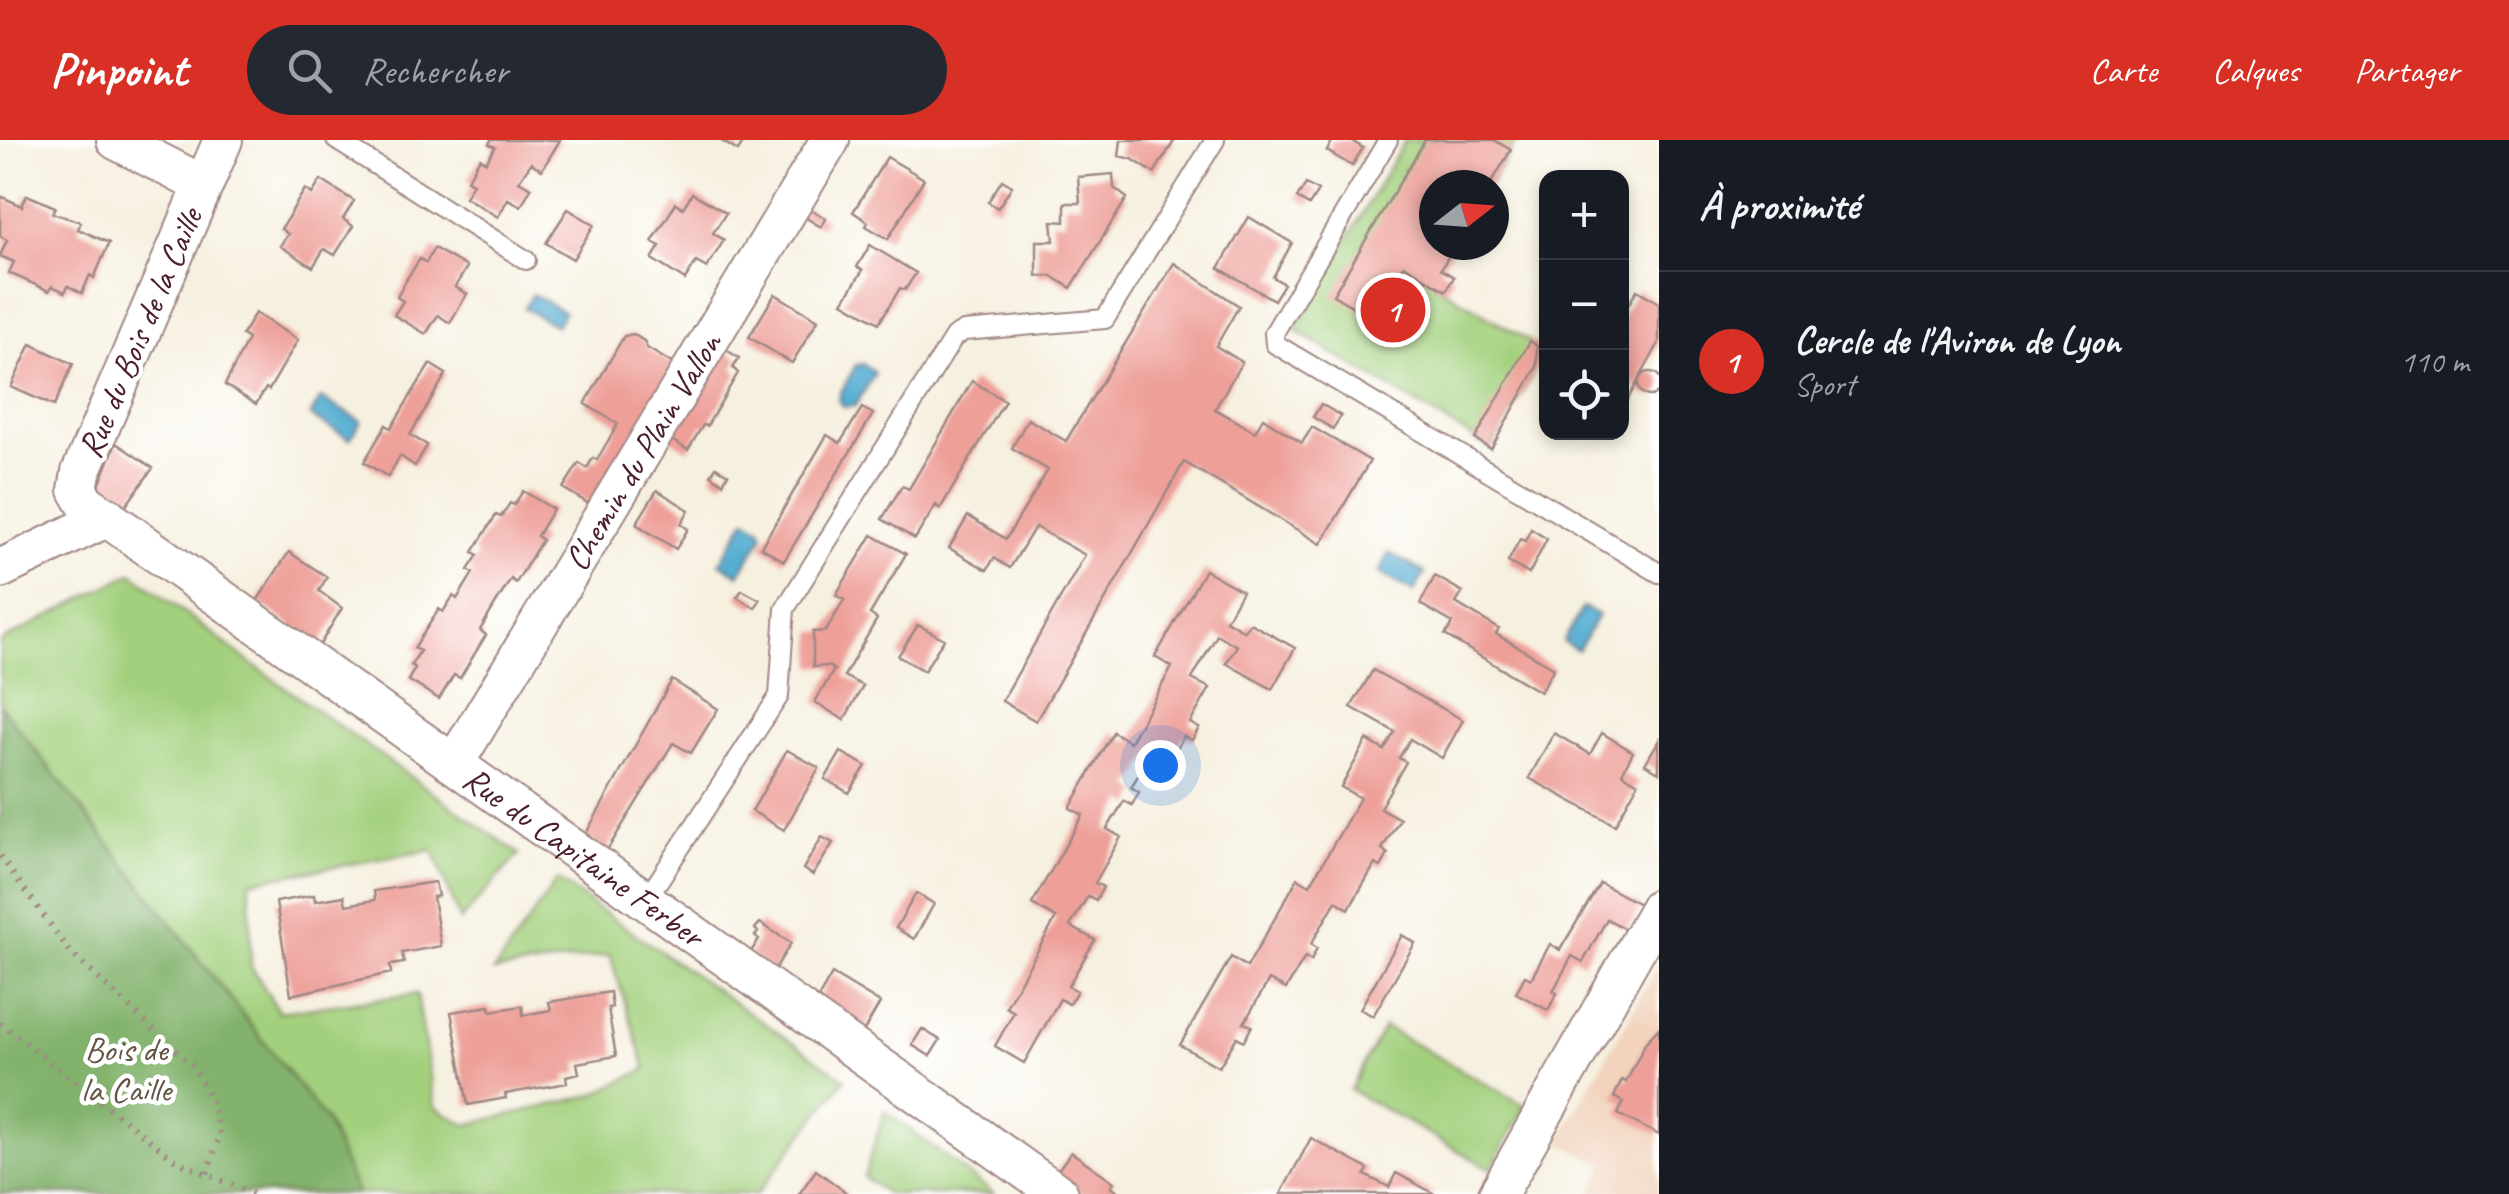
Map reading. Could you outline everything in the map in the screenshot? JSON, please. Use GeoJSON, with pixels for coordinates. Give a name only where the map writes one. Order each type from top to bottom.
{"type":"FeatureCollection","features":[{"type":"Feature","properties":{"kind":"street"},"geometry":{"type":"LineString","coordinates":[[116,140],[203,186]]}},
{"type":"Feature","properties":{"kind":"street","name":"Rue du Bois de la Caille"},"geometry":{"type":"LineString","coordinates":[[108,517],[85,502],[78,490],[78,480],[223,140]]}},
{"type":"Feature","properties":{"kind":"street","name":"Chemin du Plain Vallon"},"geometry":{"type":"LineString","coordinates":[[454,764],[830,140]]}},
{"type":"Feature","properties":{"kind":"street"},"geometry":{"type":"LineString","coordinates":[[0,569],[108,517]]}},
{"type":"Feature","properties":{"kind":"street","name":"Rue du Capitaine Ferber"},"geometry":{"type":"LineString","coordinates":[[108,517],[1059,1194]]}},
{"type":"Feature","properties":{"kind":"street"},"geometry":{"type":"LineString","coordinates":[[1498,1194],[1659,908]]}},
{"type":"Feature","properties":{"kind":"lane"},"geometry":{"type":"LineString","coordinates":[[336,140],[526,260]]}},
{"type":"Feature","properties":{"kind":"lane"},"geometry":{"type":"LineString","coordinates":[[646,900],[780,696],[785,609],[954,338],[964,331],[1105,318],[1215,140]]}},
{"type":"Feature","properties":{"kind":"lane"},"geometry":{"type":"LineString","coordinates":[[1388,140],[1274,333],[1274,344],[1659,573]]}},
{"type":"Feature","properties":{"kind":"path"},"geometry":{"type":"LineString","coordinates":[[0,856],[72,954],[194,1067],[212,1102],[220,1135],[206,1176]]}},
{"type":"Feature","properties":{"kind":"path"},"geometry":{"type":"LineString","coordinates":[[0,1023],[178,1162],[254,1194]]}},
{"type":"Feature","properties":{"kind":"shaded area"},"geometry":{"type":"Polygon","coordinates":[[[1659,964],[1659,1194],[1590,1194],[1605,1165],[1558,1142],[1659,964]]]}},
{"type":"Feature","properties":{"kind":"green space"},"geometry":{"type":"Polygon","coordinates":[[[1405,140],[1517,140],[1499,170],[1419,170],[1419,260],[1433,260],[1433,283],[1537,346],[1537,367],[1491,449],[1295,330],[1405,140]]]}},
{"type":"Feature","properties":{"kind":"green space"},"geometry":{"type":"Polygon","coordinates":[[[132,573],[256,667],[519,854],[460,921],[433,850],[250,881],[251,966],[279,1012],[417,994],[435,1107],[466,1125],[593,1095],[646,1069],[610,955],[494,971],[557,880],[845,1079],[757,1194],[357,1194],[326,1121],[0,705],[0,642],[132,573]]]}},
{"type":"Feature","properties":{"kind":"green space","name":"Bois de la Caille"},"geometry":{"type":"Polygon","coordinates":[[[0,705],[326,1121],[357,1194],[0,1194],[0,705]]]}},
{"type":"Feature","properties":{"kind":"green space"},"geometry":{"type":"Polygon","coordinates":[[[1384,1027],[1526,1106],[1491,1169],[1350,1090],[1384,1027]]]}},
{"type":"Feature","properties":{"kind":"green space"},"geometry":{"type":"Polygon","coordinates":[[[885,1111],[994,1194],[887,1194],[864,1177],[885,1111]]]}},
{"type":"Feature","properties":{"kind":"water"},"geometry":{"type":"Polygon","coordinates":[[[533,294],[564,312],[556,326],[524,308],[533,294]]]}},
{"type":"Feature","properties":{"kind":"water"},"geometry":{"type":"Polygon","coordinates":[[[863,364],[875,373],[855,406],[844,407],[839,401],[840,394],[856,365],[863,364]]]}},
{"type":"Feature","properties":{"kind":"water"},"geometry":{"type":"Polygon","coordinates":[[[321,398],[361,421],[350,439],[310,416],[321,398]]]}},
{"type":"Feature","properties":{"kind":"water"},"geometry":{"type":"Polygon","coordinates":[[[746,519],[761,528],[763,536],[739,575],[720,563],[746,519]]]}},
{"type":"Feature","properties":{"kind":"water"},"geometry":{"type":"Polygon","coordinates":[[[1389,553],[1425,573],[1414,592],[1379,573],[1389,553]]]}},
{"type":"Feature","properties":{"kind":"water"},"geometry":{"type":"Polygon","coordinates":[[[1583,607],[1598,615],[1578,650],[1563,642],[1583,607]]]}},
{"type":"Feature","properties":{"kind":"building"},"geometry":{"type":"Polygon","coordinates":[[[491,140],[560,140],[542,170],[531,163],[519,181],[531,188],[521,206],[508,199],[498,217],[465,197],[473,183],[467,180],[480,158],[486,162],[495,147],[489,144],[491,140]]]}},
{"type":"Feature","properties":{"kind":"building"},"geometry":{"type":"Polygon","coordinates":[[[720,140],[745,140],[738,151],[720,140]]]}},
{"type":"Feature","properties":{"kind":"building"},"geometry":{"type":"Polygon","coordinates":[[[1121,140],[1175,140],[1154,173],[1119,156],[1121,140]]]}},
{"type":"Feature","properties":{"kind":"building"},"geometry":{"type":"Polygon","coordinates":[[[1333,140],[1350,140],[1363,148],[1352,166],[1327,151],[1333,140]]]}},
{"type":"Feature","properties":{"kind":"building"},"geometry":{"type":"Polygon","coordinates":[[[1425,140],[1494,140],[1511,150],[1499,170],[1419,170],[1419,260],[1446,260],[1441,269],[1454,277],[1446,291],[1404,265],[1384,298],[1408,312],[1396,332],[1333,295],[1425,140]]]}},
{"type":"Feature","properties":{"kind":"building"},"geometry":{"type":"Polygon","coordinates":[[[887,157],[924,179],[888,239],[866,226],[868,222],[853,212],[887,157]]]}},
{"type":"Feature","properties":{"kind":"building"},"geometry":{"type":"Polygon","coordinates":[[[1113,174],[1114,188],[1127,198],[1071,288],[1052,276],[1037,276],[1037,241],[1054,241],[1052,221],[1065,222],[1065,203],[1080,203],[1078,177],[1113,174]]]}},
{"type":"Feature","properties":{"kind":"building"},"geometry":{"type":"Polygon","coordinates":[[[321,180],[354,201],[343,219],[353,226],[335,255],[324,249],[313,267],[280,246],[288,234],[281,229],[305,189],[312,194],[321,180]]]}},
{"type":"Feature","properties":{"kind":"building"},"geometry":{"type":"Polygon","coordinates":[[[1002,180],[1012,186],[998,208],[988,202],[1002,180]]]}},
{"type":"Feature","properties":{"kind":"building"},"geometry":{"type":"Polygon","coordinates":[[[1306,184],[1318,191],[1309,205],[1297,198],[1306,184]]]}},
{"type":"Feature","properties":{"kind":"building"},"geometry":{"type":"Polygon","coordinates":[[[692,193],[726,213],[713,233],[724,240],[707,268],[696,262],[685,280],[652,259],[660,246],[652,242],[676,203],[683,208],[692,193]]]}},
{"type":"Feature","properties":{"kind":"building"},"geometry":{"type":"Polygon","coordinates":[[[27,195],[55,207],[52,213],[81,222],[78,229],[109,243],[94,278],[90,275],[82,293],[68,286],[65,292],[52,286],[49,291],[9,273],[14,262],[0,256],[7,240],[0,236],[0,196],[22,206],[27,195]]]}},
{"type":"Feature","properties":{"kind":"building"},"geometry":{"type":"Polygon","coordinates":[[[805,206],[826,219],[821,227],[800,214],[805,206]]]}},
{"type":"Feature","properties":{"kind":"building"},"geometry":{"type":"Polygon","coordinates":[[[568,209],[594,225],[573,259],[546,243],[568,209]]]}},
{"type":"Feature","properties":{"kind":"building"},"geometry":{"type":"Polygon","coordinates":[[[1249,217],[1292,243],[1273,277],[1284,284],[1274,300],[1219,268],[1249,217]]]}},
{"type":"Feature","properties":{"kind":"building"},"geometry":{"type":"Polygon","coordinates":[[[870,245],[916,273],[905,290],[900,288],[879,323],[843,302],[863,270],[857,267],[870,245]]]}},
{"type":"Feature","properties":{"kind":"building"},"geometry":{"type":"Polygon","coordinates":[[[434,248],[467,267],[455,287],[467,294],[450,323],[438,315],[426,334],[394,315],[403,301],[397,297],[408,277],[420,259],[426,263],[434,248]]]}},
{"type":"Feature","properties":{"kind":"building"},"geometry":{"type":"Polygon","coordinates":[[[1174,263],[1239,306],[1216,346],[1242,362],[1215,409],[1255,432],[1263,418],[1302,443],[1312,427],[1370,461],[1321,544],[1184,462],[1036,721],[1002,701],[1085,555],[1035,527],[1010,568],[994,558],[987,570],[949,548],[968,516],[1006,539],[1048,470],[1012,448],[1028,419],[1066,441],[1174,263]]]}},
{"type":"Feature","properties":{"kind":"building"},"geometry":{"type":"Polygon","coordinates":[[[1637,290],[1659,303],[1659,343],[1629,397],[1629,350],[1629,304],[1637,290]]]}},
{"type":"Feature","properties":{"kind":"building"},"geometry":{"type":"Polygon","coordinates":[[[775,294],[818,320],[792,363],[749,337],[775,294]]]}},
{"type":"Feature","properties":{"kind":"building"},"geometry":{"type":"Polygon","coordinates":[[[255,313],[298,340],[269,390],[266,388],[256,404],[225,385],[248,339],[242,335],[255,313]]]}},
{"type":"Feature","properties":{"kind":"building"},"geometry":{"type":"Polygon","coordinates":[[[633,334],[675,365],[591,505],[563,488],[579,463],[587,468],[593,458],[597,460],[618,424],[585,404],[624,336],[633,334]]]}},
{"type":"Feature","properties":{"kind":"building"},"geometry":{"type":"Polygon","coordinates":[[[1530,341],[1537,346],[1537,367],[1491,449],[1475,439],[1530,341]]]}},
{"type":"Feature","properties":{"kind":"building"},"geometry":{"type":"Polygon","coordinates":[[[31,344],[73,364],[54,406],[11,387],[31,344]]]}},
{"type":"Feature","properties":{"kind":"building"},"geometry":{"type":"Polygon","coordinates":[[[720,346],[739,358],[733,368],[738,373],[688,450],[665,436],[720,346]]]}},
{"type":"Feature","properties":{"kind":"building"},"geometry":{"type":"Polygon","coordinates":[[[430,364],[446,374],[410,435],[427,445],[415,466],[400,456],[388,477],[364,462],[386,425],[391,428],[430,364]]]}},
{"type":"Feature","properties":{"kind":"building"},"geometry":{"type":"Polygon","coordinates":[[[1650,372],[1662,384],[1650,396],[1638,384],[1650,372]]]}},
{"type":"Feature","properties":{"kind":"building"},"geometry":{"type":"Polygon","coordinates":[[[972,381],[1005,401],[940,509],[936,505],[915,539],[882,519],[902,486],[909,489],[972,381]]]}},
{"type":"Feature","properties":{"kind":"building"},"geometry":{"type":"Polygon","coordinates":[[[1321,404],[1341,416],[1333,429],[1313,417],[1321,404]]]}},
{"type":"Feature","properties":{"kind":"building"},"geometry":{"type":"Polygon","coordinates":[[[862,408],[873,414],[784,561],[761,547],[827,435],[840,443],[862,408]]]}},
{"type":"Feature","properties":{"kind":"building"},"geometry":{"type":"Polygon","coordinates":[[[116,443],[153,468],[125,507],[98,488],[116,443]]]}},
{"type":"Feature","properties":{"kind":"building"},"geometry":{"type":"Polygon","coordinates":[[[716,467],[728,474],[723,483],[711,475],[716,467]]]}},
{"type":"Feature","properties":{"kind":"building"},"geometry":{"type":"Polygon","coordinates":[[[657,490],[689,510],[681,524],[688,529],[676,549],[636,524],[657,490]]]}},
{"type":"Feature","properties":{"kind":"building"},"geometry":{"type":"Polygon","coordinates":[[[523,491],[553,509],[537,536],[542,540],[516,583],[511,579],[496,603],[480,630],[486,635],[460,678],[454,675],[439,699],[408,680],[420,651],[414,648],[439,609],[443,612],[453,596],[457,599],[473,573],[468,570],[478,555],[473,552],[496,515],[501,517],[523,491]]]}},
{"type":"Feature","properties":{"kind":"building"},"geometry":{"type":"Polygon","coordinates":[[[1531,529],[1547,539],[1529,574],[1508,562],[1520,539],[1525,541],[1531,529]]]}},
{"type":"Feature","properties":{"kind":"building"},"geometry":{"type":"Polygon","coordinates":[[[872,535],[906,554],[870,614],[877,619],[844,676],[863,686],[844,720],[815,702],[834,670],[828,666],[813,667],[813,632],[826,631],[844,600],[836,595],[872,535]]]}},
{"type":"Feature","properties":{"kind":"building"},"geometry":{"type":"Polygon","coordinates":[[[289,552],[327,577],[319,591],[342,608],[319,646],[257,601],[289,552]]]}},
{"type":"Feature","properties":{"kind":"building"},"geometry":{"type":"Polygon","coordinates":[[[1205,570],[1242,591],[1226,620],[1244,631],[1250,623],[1295,648],[1272,689],[1226,663],[1237,646],[1217,635],[1192,679],[1210,688],[1190,723],[1199,728],[1192,740],[1184,736],[1168,765],[1151,754],[1131,787],[1139,792],[1132,805],[1124,801],[1107,829],[1121,837],[1095,883],[1103,887],[1096,900],[1088,896],[1070,926],[1095,940],[1068,986],[1077,991],[1069,1004],[1060,999],[1024,1063],[995,1046],[1014,1012],[1006,1007],[1056,918],[1032,904],[1083,815],[1070,808],[1113,732],[1130,742],[1172,667],[1155,657],[1205,570]]]}},
{"type":"Feature","properties":{"kind":"building"},"geometry":{"type":"Polygon","coordinates":[[[1435,576],[1463,592],[1456,603],[1499,629],[1496,634],[1554,668],[1540,692],[1445,635],[1453,623],[1420,604],[1435,576]]]}},
{"type":"Feature","properties":{"kind":"building"},"geometry":{"type":"Polygon","coordinates":[[[742,590],[760,600],[755,608],[737,597],[742,590]]]}},
{"type":"Feature","properties":{"kind":"building"},"geometry":{"type":"Polygon","coordinates":[[[918,625],[944,639],[924,671],[898,656],[918,625]]]}},
{"type":"Feature","properties":{"kind":"building"},"geometry":{"type":"Polygon","coordinates":[[[1373,670],[1463,720],[1442,758],[1410,739],[1399,758],[1406,762],[1380,808],[1400,819],[1382,849],[1388,854],[1381,867],[1375,864],[1349,909],[1336,901],[1311,944],[1317,948],[1311,961],[1305,957],[1286,989],[1269,980],[1244,1023],[1252,1026],[1244,1041],[1237,1037],[1219,1067],[1180,1045],[1231,957],[1247,967],[1298,878],[1310,885],[1360,798],[1341,787],[1367,740],[1384,750],[1395,732],[1351,707],[1373,670]]]}},
{"type":"Feature","properties":{"kind":"building"},"geometry":{"type":"Polygon","coordinates":[[[672,680],[718,709],[691,753],[673,743],[606,852],[584,837],[672,680]]]}},
{"type":"Feature","properties":{"kind":"building"},"geometry":{"type":"Polygon","coordinates":[[[1554,733],[1590,754],[1602,733],[1633,752],[1622,773],[1638,783],[1615,825],[1529,778],[1554,733]]]}},
{"type":"Feature","properties":{"kind":"building"},"geometry":{"type":"Polygon","coordinates":[[[1659,740],[1659,772],[1645,764],[1659,740]]]}},
{"type":"Feature","properties":{"kind":"building"},"geometry":{"type":"Polygon","coordinates":[[[787,750],[819,768],[784,830],[752,811],[787,750]]]}},
{"type":"Feature","properties":{"kind":"building"},"geometry":{"type":"Polygon","coordinates":[[[841,752],[866,766],[849,793],[825,779],[841,752]]]}},
{"type":"Feature","properties":{"kind":"building"},"geometry":{"type":"Polygon","coordinates":[[[822,837],[833,843],[813,875],[803,869],[822,837]]]}},
{"type":"Feature","properties":{"kind":"building"},"geometry":{"type":"Polygon","coordinates":[[[435,882],[438,896],[433,897],[441,946],[402,953],[404,963],[390,965],[391,973],[291,995],[276,902],[314,895],[315,901],[344,896],[346,905],[375,900],[374,891],[435,882]]]}},
{"type":"Feature","properties":{"kind":"building"},"geometry":{"type":"Polygon","coordinates":[[[1600,883],[1641,905],[1627,930],[1607,919],[1583,962],[1572,956],[1553,991],[1557,993],[1548,1010],[1516,993],[1525,976],[1531,979],[1550,944],[1560,950],[1600,883]]]}},
{"type":"Feature","properties":{"kind":"building"},"geometry":{"type":"Polygon","coordinates":[[[916,893],[934,904],[914,939],[896,928],[916,893]]]}},
{"type":"Feature","properties":{"kind":"building"},"geometry":{"type":"Polygon","coordinates":[[[760,923],[791,943],[773,972],[749,955],[759,939],[755,929],[760,923]]]}},
{"type":"Feature","properties":{"kind":"building"},"geometry":{"type":"Polygon","coordinates":[[[1402,935],[1415,943],[1373,1016],[1360,1009],[1402,935]]]}},
{"type":"Feature","properties":{"kind":"building"},"geometry":{"type":"Polygon","coordinates":[[[832,974],[880,1003],[861,1036],[816,1002],[832,974]]]}},
{"type":"Feature","properties":{"kind":"building"},"geometry":{"type":"Polygon","coordinates":[[[610,992],[612,1007],[608,1008],[616,1056],[577,1063],[579,1073],[566,1076],[567,1083],[468,1105],[451,1012],[522,1006],[523,1015],[551,1010],[549,1002],[610,992]]]}},
{"type":"Feature","properties":{"kind":"building"},"geometry":{"type":"Polygon","coordinates":[[[1659,1028],[1659,1135],[1618,1114],[1624,1102],[1614,1097],[1646,1042],[1659,1028]]]}},
{"type":"Feature","properties":{"kind":"building"},"geometry":{"type":"Polygon","coordinates":[[[922,1029],[940,1040],[930,1056],[912,1045],[922,1029]]]}},
{"type":"Feature","properties":{"kind":"building"},"geometry":{"type":"Polygon","coordinates":[[[1311,1138],[1368,1169],[1365,1175],[1389,1187],[1396,1173],[1435,1194],[1281,1194],[1311,1138]]]}},
{"type":"Feature","properties":{"kind":"building"},"geometry":{"type":"Polygon","coordinates":[[[1071,1152],[1114,1182],[1111,1186],[1122,1194],[1082,1194],[1055,1174],[1071,1152]]]}},
{"type":"Feature","properties":{"kind":"building"},"geometry":{"type":"Polygon","coordinates":[[[816,1170],[848,1194],[799,1194],[816,1170]]]}},
{"type":"Feature","properties":{"kind":"place","name":"Cercle de l'Aviron de Lyon"},"geometry":{"type":"Point","coordinates":[1393,310]}}]}
